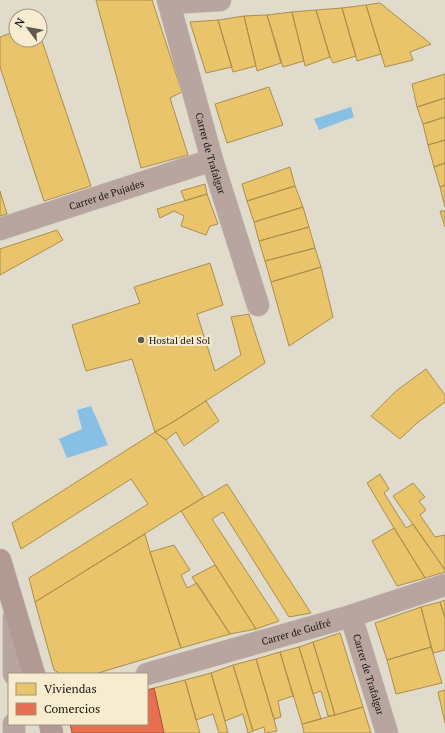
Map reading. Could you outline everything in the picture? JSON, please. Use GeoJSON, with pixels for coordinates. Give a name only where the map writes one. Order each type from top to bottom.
{"type":"FeatureCollection","features":[{"type":"Feature","properties":{"kind":"main road"},"geometry":{"type":"LineString","coordinates":[[0,560],[34,673]]}},
{"type":"Feature","properties":{"kind":"street"},"geometry":{"type":"LineString","coordinates":[[168,2],[220,0]]}},
{"type":"Feature","properties":{"kind":"street","name":"Carrer de Trafalgar"},"geometry":{"type":"LineString","coordinates":[[168,2],[212,160],[258,305]]}},
{"type":"Feature","properties":{"kind":"street","name":"Carrer de Pujades"},"geometry":{"type":"LineString","coordinates":[[0,229],[212,160]]}},
{"type":"Feature","properties":{"kind":"street","name":"Carrer de Guifré"},"geometry":{"type":"LineString","coordinates":[[148,674],[351,616],[445,586]]}},
{"type":"Feature","properties":{"kind":"street"},"geometry":{"type":"LineString","coordinates":[[14,608],[14,673]]}},
{"type":"Feature","properties":{"kind":"street","name":"Carrer de Trafalgar"},"geometry":{"type":"LineString","coordinates":[[351,616],[387,733]]}},
{"type":"Feature","properties":{"kind":"water"},"geometry":{"type":"Polygon","coordinates":[[[351,107],[354,117],[319,130],[314,119],[351,107]]]}},
{"type":"Feature","properties":{"kind":"water"},"geometry":{"type":"Polygon","coordinates":[[[91,406],[108,445],[67,458],[59,439],[82,429],[77,410],[91,406]]]}},
{"type":"Feature","properties":{"kind":"building: Viviendas"},"geometry":{"type":"Polygon","coordinates":[[[96,0],[152,0],[182,92],[170,98],[188,155],[141,168],[96,0]]]}},
{"type":"Feature","properties":{"kind":"building: Viviendas"},"geometry":{"type":"Polygon","coordinates":[[[380,3],[431,44],[410,52],[413,60],[385,67],[366,5],[380,3]]]}},
{"type":"Feature","properties":{"kind":"building: Viviendas"},"geometry":{"type":"Polygon","coordinates":[[[366,5],[381,54],[357,61],[342,8],[366,5]]]}},
{"type":"Feature","properties":{"kind":"building: Viviendas"},"geometry":{"type":"Polygon","coordinates":[[[342,8],[356,56],[333,63],[316,10],[342,8]]]}},
{"type":"Feature","properties":{"kind":"building: Viviendas"},"geometry":{"type":"Polygon","coordinates":[[[316,10],[330,57],[305,66],[292,12],[316,10]]]}},
{"type":"Feature","properties":{"kind":"building: Viviendas"},"geometry":{"type":"Polygon","coordinates":[[[292,12],[304,61],[283,67],[267,15],[292,12]]]}},
{"type":"Feature","properties":{"kind":"building: Viviendas"},"geometry":{"type":"Polygon","coordinates":[[[267,15],[281,63],[257,71],[244,16],[267,15]]]}},
{"type":"Feature","properties":{"kind":"building: Viviendas"},"geometry":{"type":"Polygon","coordinates":[[[244,16],[256,66],[233,72],[218,20],[244,16]]]}},
{"type":"Feature","properties":{"kind":"building: Viviendas"},"geometry":{"type":"Polygon","coordinates":[[[218,20],[232,67],[206,73],[190,22],[218,20]]]}},
{"type":"Feature","properties":{"kind":"building: Viviendas"},"geometry":{"type":"Polygon","coordinates":[[[8,34],[8,48],[44,48],[91,186],[44,201],[0,67],[0,37],[8,34]]]}},
{"type":"Feature","properties":{"kind":"building: Viviendas"},"geometry":{"type":"Polygon","coordinates":[[[445,74],[445,98],[417,107],[412,84],[445,74]]]}},
{"type":"Feature","properties":{"kind":"building: Viviendas"},"geometry":{"type":"Polygon","coordinates":[[[269,87],[283,125],[227,143],[215,104],[269,87]]]}},
{"type":"Feature","properties":{"kind":"building: Viviendas"},"geometry":{"type":"Polygon","coordinates":[[[445,98],[445,117],[423,124],[417,107],[445,98]]]}},
{"type":"Feature","properties":{"kind":"building: Viviendas"},"geometry":{"type":"Polygon","coordinates":[[[445,117],[445,140],[428,145],[423,124],[445,117]]]}},
{"type":"Feature","properties":{"kind":"building: Viviendas"},"geometry":{"type":"Polygon","coordinates":[[[445,140],[445,163],[434,167],[428,145],[445,140]]]}},
{"type":"Feature","properties":{"kind":"building: Viviendas"},"geometry":{"type":"Polygon","coordinates":[[[445,163],[445,185],[440,187],[434,167],[445,163]]]}},
{"type":"Feature","properties":{"kind":"building: Viviendas"},"geometry":{"type":"Polygon","coordinates":[[[290,167],[295,186],[247,201],[242,184],[290,167]]]}},
{"type":"Feature","properties":{"kind":"building: Viviendas"},"geometry":{"type":"Polygon","coordinates":[[[205,184],[207,194],[185,201],[181,191],[205,184]]]}},
{"type":"Feature","properties":{"kind":"building: Viviendas"},"geometry":{"type":"Polygon","coordinates":[[[445,185],[445,207],[440,187],[445,185]]]}},
{"type":"Feature","properties":{"kind":"building: Viviendas"},"geometry":{"type":"Polygon","coordinates":[[[295,186],[303,207],[254,222],[247,201],[295,186]]]}},
{"type":"Feature","properties":{"kind":"building: Viviendas"},"geometry":{"type":"Polygon","coordinates":[[[0,191],[7,214],[0,216],[0,191]]]}},
{"type":"Feature","properties":{"kind":"building: Viviendas"},"geometry":{"type":"Polygon","coordinates":[[[207,194],[218,224],[210,226],[206,235],[181,226],[184,216],[174,211],[160,218],[157,209],[207,194]]]}},
{"type":"Feature","properties":{"kind":"building: Viviendas"},"geometry":{"type":"Polygon","coordinates":[[[303,207],[309,227],[259,241],[254,222],[303,207]]]}},
{"type":"Feature","properties":{"kind":"building: Viviendas"},"geometry":{"type":"Polygon","coordinates":[[[440,211],[445,211],[445,227],[440,211]]]}},
{"type":"Feature","properties":{"kind":"building: Viviendas"},"geometry":{"type":"Polygon","coordinates":[[[309,227],[315,248],[265,261],[259,241],[309,227]]]}},
{"type":"Feature","properties":{"kind":"building: Viviendas"},"geometry":{"type":"Polygon","coordinates":[[[57,230],[63,240],[0,275],[0,249],[57,230]]]}},
{"type":"Feature","properties":{"kind":"building: Viviendas"},"geometry":{"type":"Polygon","coordinates":[[[315,248],[321,267],[271,282],[265,261],[315,248]]]}},
{"type":"Feature","properties":{"kind":"building: Viviendas","name":"Hostal del Sol"},"geometry":{"type":"Polygon","coordinates":[[[210,263],[223,305],[197,314],[215,371],[241,355],[231,317],[249,314],[265,363],[155,432],[132,359],[86,371],[72,325],[140,303],[134,287],[210,263]]]}},
{"type":"Feature","properties":{"kind":"building: Viviendas"},"geometry":{"type":"Polygon","coordinates":[[[321,267],[333,317],[289,346],[271,282],[321,267]]]}},
{"type":"Feature","properties":{"kind":"building: Viviendas"},"geometry":{"type":"Polygon","coordinates":[[[426,369],[445,395],[445,402],[417,423],[400,439],[371,416],[396,391],[426,369]]]}},
{"type":"Feature","properties":{"kind":"building: Viviendas"},"geometry":{"type":"Polygon","coordinates":[[[206,401],[219,421],[184,446],[176,432],[166,440],[155,432],[173,422],[206,401]]]}},
{"type":"Feature","properties":{"kind":"building: Viviendas"},"geometry":{"type":"Polygon","coordinates":[[[155,432],[166,440],[204,497],[35,602],[29,578],[148,504],[131,479],[21,549],[12,523],[155,432]]]}},
{"type":"Feature","properties":{"kind":"building: Viviendas"},"geometry":{"type":"Polygon","coordinates":[[[380,474],[389,489],[384,493],[406,528],[413,524],[445,572],[425,578],[367,483],[380,474]]]}},
{"type":"Feature","properties":{"kind":"building: Viviendas"},"geometry":{"type":"Polygon","coordinates":[[[413,483],[425,497],[419,501],[426,510],[420,515],[435,537],[445,535],[445,570],[393,496],[413,483]]]}},
{"type":"Feature","properties":{"kind":"building: Viviendas"},"geometry":{"type":"Polygon","coordinates":[[[227,484],[311,613],[289,617],[223,512],[212,519],[279,621],[256,629],[181,511],[227,484]]]}},
{"type":"Feature","properties":{"kind":"building: Viviendas"},"geometry":{"type":"Polygon","coordinates":[[[394,528],[425,578],[397,586],[372,541],[394,528]]]}},
{"type":"Feature","properties":{"kind":"building: Viviendas"},"geometry":{"type":"Polygon","coordinates":[[[145,534],[181,648],[98,673],[59,673],[54,670],[35,602],[145,534]]]}},
{"type":"Feature","properties":{"kind":"building: Viviendas"},"geometry":{"type":"Polygon","coordinates":[[[174,545],[190,570],[181,575],[187,588],[197,583],[230,634],[181,648],[150,552],[174,545]]]}},
{"type":"Feature","properties":{"kind":"building: Viviendas"},"geometry":{"type":"Polygon","coordinates":[[[215,565],[256,629],[230,634],[192,577],[215,565]]]}},
{"type":"Feature","properties":{"kind":"building: Viviendas"},"geometry":{"type":"Polygon","coordinates":[[[445,600],[445,618],[440,602],[445,600]]]}},
{"type":"Feature","properties":{"kind":"building: Viviendas"},"geometry":{"type":"Polygon","coordinates":[[[440,602],[445,618],[445,650],[433,653],[421,607],[440,602]]]}},
{"type":"Feature","properties":{"kind":"building: Viviendas"},"geometry":{"type":"Polygon","coordinates":[[[421,607],[431,647],[387,660],[375,623],[421,607]]]}},
{"type":"Feature","properties":{"kind":"building: Viviendas"},"geometry":{"type":"Polygon","coordinates":[[[340,633],[363,707],[335,715],[313,642],[340,633]]]}},
{"type":"Feature","properties":{"kind":"building: Viviendas"},"geometry":{"type":"Polygon","coordinates":[[[313,642],[335,715],[328,716],[321,691],[313,694],[299,647],[313,642]]]}},
{"type":"Feature","properties":{"kind":"building: Viviendas"},"geometry":{"type":"Polygon","coordinates":[[[299,647],[321,719],[302,724],[280,652],[299,647]]]}},
{"type":"Feature","properties":{"kind":"building: Viviendas"},"geometry":{"type":"Polygon","coordinates":[[[431,647],[442,683],[396,694],[387,660],[431,647]]]}},
{"type":"Feature","properties":{"kind":"building: Viviendas"},"geometry":{"type":"Polygon","coordinates":[[[280,652],[293,696],[278,701],[281,717],[274,719],[256,659],[280,652]]]}},
{"type":"Feature","properties":{"kind":"building: Viviendas"},"geometry":{"type":"Polygon","coordinates":[[[256,659],[277,731],[265,733],[264,727],[253,731],[233,665],[256,659]]]}},
{"type":"Feature","properties":{"kind":"building: Viviendas"},"geometry":{"type":"Polygon","coordinates":[[[233,665],[253,731],[248,733],[243,714],[225,721],[211,673],[233,665]]]}},
{"type":"Feature","properties":{"kind":"building: Viviendas"},"geometry":{"type":"Polygon","coordinates":[[[211,673],[228,733],[219,733],[213,714],[196,720],[185,680],[211,673]]]}},
{"type":"Feature","properties":{"kind":"building: Viviendas"},"geometry":{"type":"Polygon","coordinates":[[[185,680],[200,733],[164,733],[154,688],[185,680]]]}},
{"type":"Feature","properties":{"kind":"building: Viviendas"},"geometry":{"type":"Polygon","coordinates":[[[445,690],[445,723],[438,692],[445,690]]]}},
{"type":"Feature","properties":{"kind":"building: Viviendas"},"geometry":{"type":"Polygon","coordinates":[[[363,707],[371,733],[304,733],[302,724],[363,707]]]}},
{"type":"Feature","properties":{"kind":"building: Comercios"},"geometry":{"type":"Polygon","coordinates":[[[154,688],[164,733],[72,733],[70,725],[148,725],[148,690],[154,688]]]}},
{"type":"Feature","properties":{"kind":"place","name":"Hostal del Sol"},"geometry":{"type":"Point","coordinates":[141,340]}}]}
